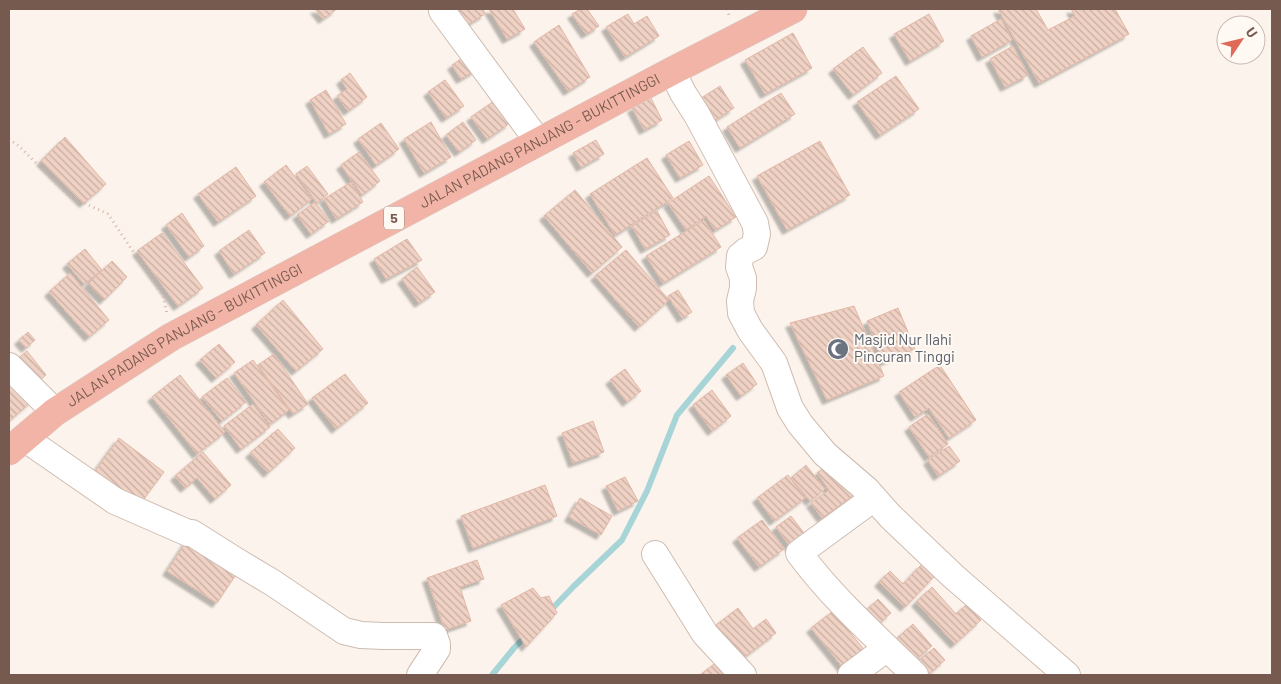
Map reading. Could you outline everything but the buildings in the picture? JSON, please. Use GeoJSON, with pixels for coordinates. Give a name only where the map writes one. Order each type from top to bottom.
{"type":"FeatureCollection","features":[{"type":"Feature","properties":{"kind":"highway","name":"JALAN PADANG PANJANG - BUKITTINGGI"},"geometry":{"type":"LineString","coordinates":[[16,444],[55,412],[171,337],[672,71],[793,9]]}},
{"type":"Feature","properties":{"kind":"street"},"geometry":{"type":"LineString","coordinates":[[442,12],[538,142]]}},
{"type":"Feature","properties":{"kind":"street"},"geometry":{"type":"LineString","coordinates":[[672,71],[755,223],[757,234],[754,247],[740,256],[739,267],[743,278],[740,301],[741,313],[750,330],[774,363],[790,408],[800,424],[825,454],[867,490],[890,516],[953,576],[1067,675]]}},
{"type":"Feature","properties":{"kind":"street"},"geometry":{"type":"LineString","coordinates":[[9,366],[55,412]]}},
{"type":"Feature","properties":{"kind":"street"},"geometry":{"type":"LineString","coordinates":[[16,444],[116,501],[188,533],[192,533],[273,583],[344,631],[361,635],[434,636],[437,649],[420,675]]}},
{"type":"Feature","properties":{"kind":"street"},"geometry":{"type":"LineString","coordinates":[[874,498],[799,553],[811,570],[914,675]]}},
{"type":"Feature","properties":{"kind":"street"},"geometry":{"type":"LineString","coordinates":[[655,554],[705,634],[743,675]]}},
{"type":"Feature","properties":{"kind":"street"},"geometry":{"type":"LineString","coordinates":[[851,675],[887,648]]}},
{"type":"Feature","properties":{"kind":"path"},"geometry":{"type":"LineString","coordinates":[[9,138],[69,196],[108,214],[163,296],[171,337]]}},
{"type":"Feature","properties":{"kind":"waterway"},"geometry":{"type":"LineString","coordinates":[[549,612],[622,540],[647,491],[677,415],[733,348]]}},
{"type":"Feature","properties":{"kind":"waterway"},"geometry":{"type":"LineString","coordinates":[[492,675],[527,635]]}},
{"type":"Feature","properties":{"kind":"place","name":"Masjid Nur Ilahi Pincuran Tinggi"},"geometry":{"type":"Point","coordinates":[838,349]}}]}
